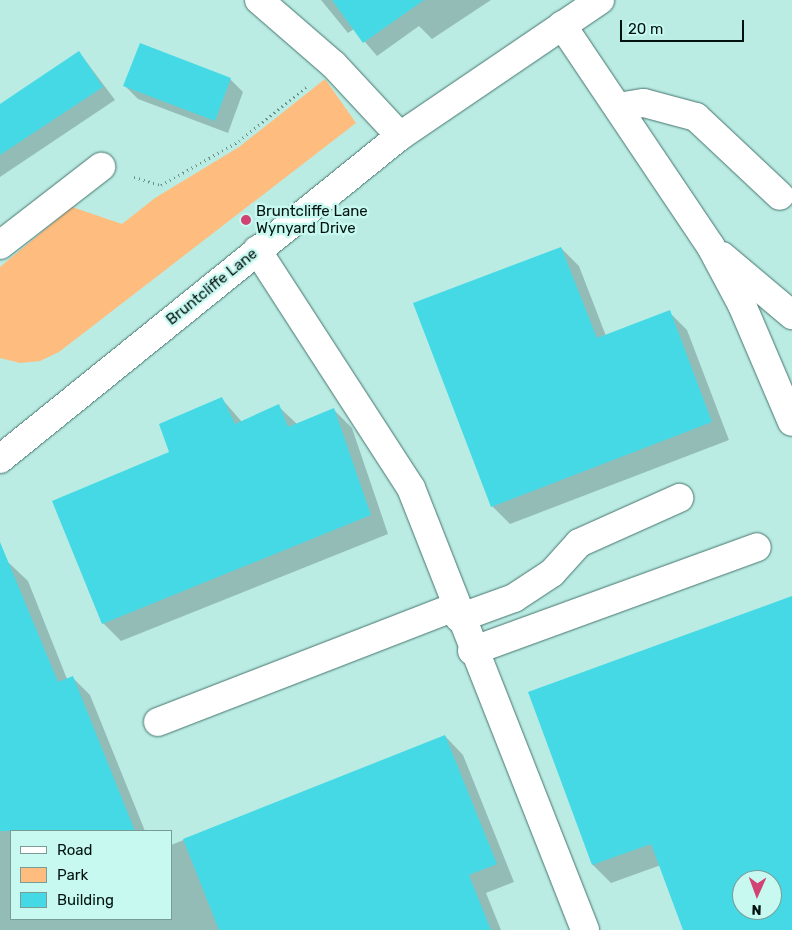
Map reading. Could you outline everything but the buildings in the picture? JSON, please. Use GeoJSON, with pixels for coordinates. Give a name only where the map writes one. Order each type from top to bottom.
{"type":"FeatureCollection","features":[{"type":"Feature","properties":{"kind":"main road"},"geometry":{"type":"LineString","coordinates":[[260,0],[334,64],[400,136]]}},
{"type":"Feature","properties":{"kind":"main road","name":"Bruntcliffe Lane"},"geometry":{"type":"LineString","coordinates":[[4,448],[400,136],[600,0]]}},
{"type":"Feature","properties":{"kind":"main road"},"geometry":{"type":"LineString","coordinates":[[562,25],[711,247],[742,305],[792,422]]}},
{"type":"Feature","properties":{"kind":"main road"},"geometry":{"type":"LineString","coordinates":[[618,108],[644,103],[696,117],[780,196]]}},
{"type":"Feature","properties":{"kind":"main road"},"geometry":{"type":"LineString","coordinates":[[0,245],[101,167]]}},
{"type":"Feature","properties":{"kind":"main road"},"geometry":{"type":"LineString","coordinates":[[711,247],[790,310]]}},
{"type":"Feature","properties":{"kind":"main road"},"geometry":{"type":"LineString","coordinates":[[257,250],[411,488],[472,651],[585,930]]}},
{"type":"Feature","properties":{"kind":"main road"},"geometry":{"type":"LineString","coordinates":[[158,722],[457,612],[514,598],[552,573],[579,543],[679,498]]}},
{"type":"Feature","properties":{"kind":"main road"},"geometry":{"type":"LineString","coordinates":[[472,651],[757,547]]}},
{"type":"Feature","properties":{"kind":"path"},"geometry":{"type":"LineString","coordinates":[[101,167],[161,184],[239,141],[334,64]]}},
{"type":"Feature","properties":{"kind":"green space"},"geometry":{"type":"Polygon","coordinates":[[[325,79],[356,123],[59,352],[40,361],[20,363],[0,358],[0,267],[72,207],[122,224],[155,198],[239,147],[325,79]]]}},
{"type":"Feature","properties":{"kind":"place","name":"Bruntcliffe Lane Wynyard Drive"},"geometry":{"type":"Point","coordinates":[246,220]}}]}
